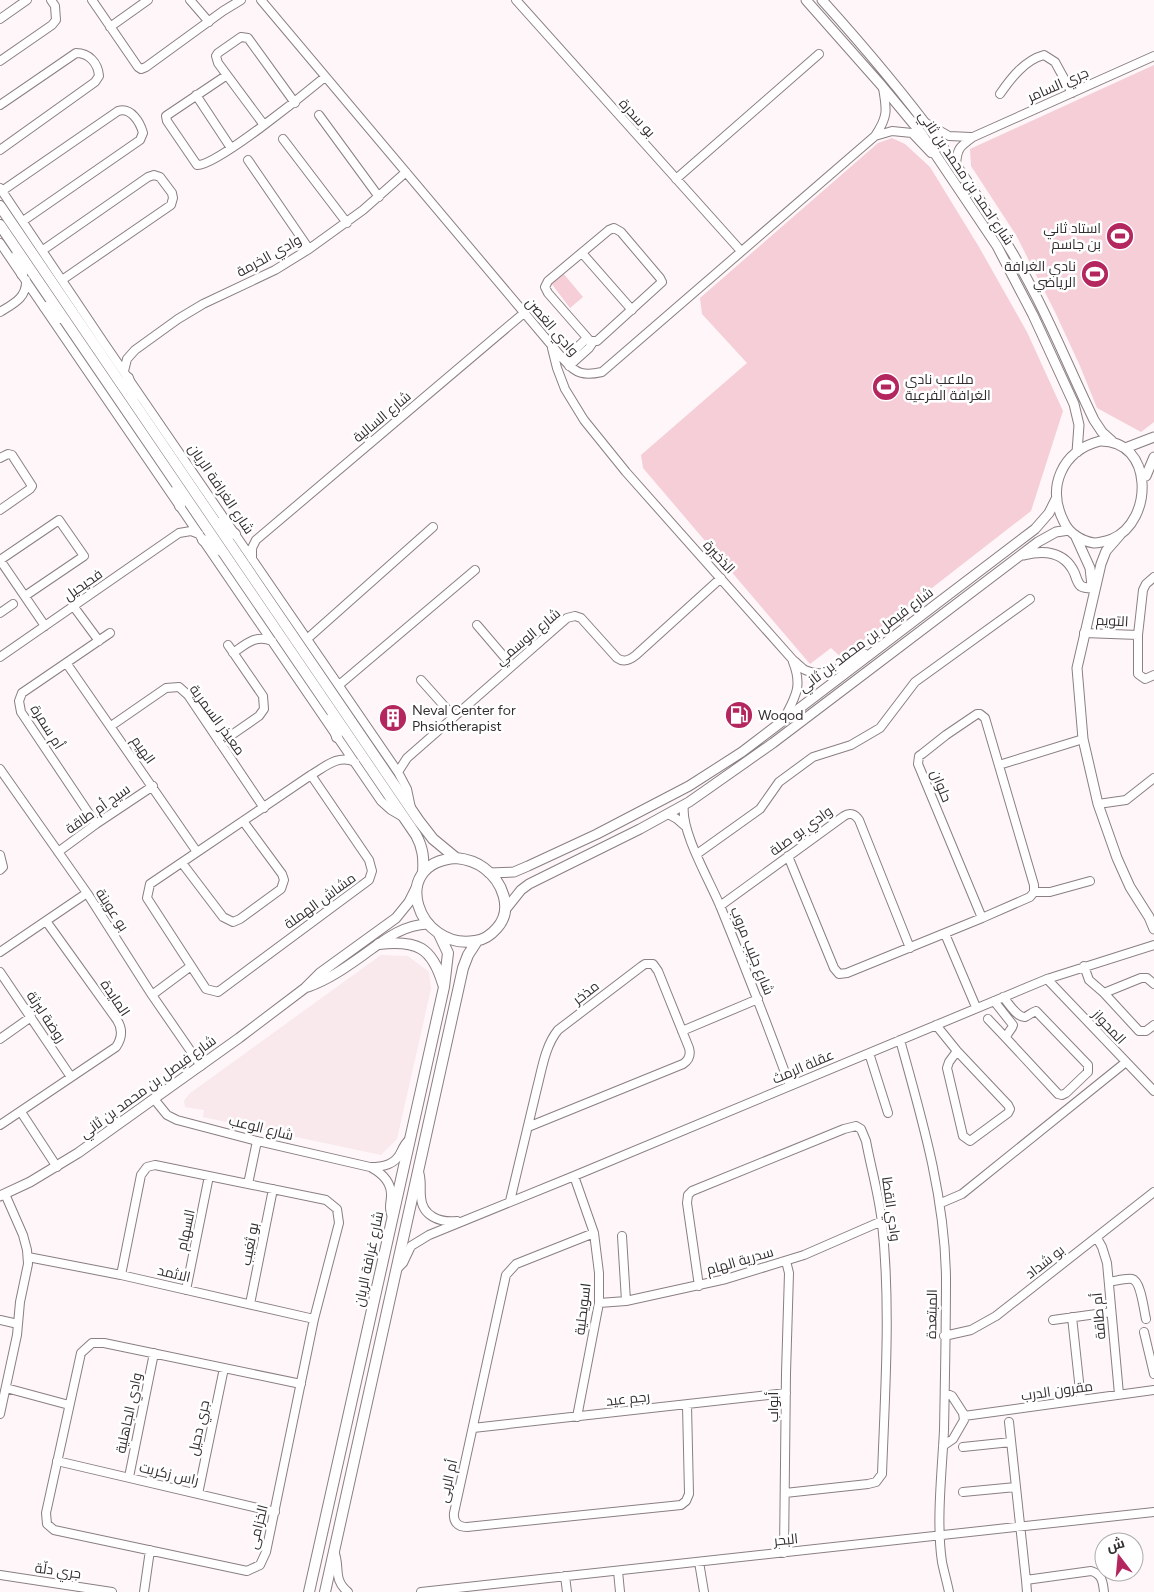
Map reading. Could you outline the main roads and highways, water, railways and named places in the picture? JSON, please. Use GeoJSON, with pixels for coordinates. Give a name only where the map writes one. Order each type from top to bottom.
{"type":"FeatureCollection","features":[{"type":"Feature","properties":{"kind":"main road","name":"شارع الغرافة الريان"},"geometry":{"type":"LineString","coordinates":[[0,206],[412,810],[433,839],[456,858]]}},
{"type":"Feature","properties":{"kind":"main road"},"geometry":{"type":"LineString","coordinates":[[0,226],[416,835],[424,857],[423,873],[417,886],[417,905],[420,913],[428,924],[440,934],[458,941],[477,941],[488,936],[500,925],[505,910],[503,892],[489,873],[477,864],[456,858],[437,862],[423,873]]}},
{"type":"Feature","properties":{"kind":"main road"},"geometry":{"type":"LineString","coordinates":[[16,249],[24,277]]}},
{"type":"Feature","properties":{"kind":"main road"},"geometry":{"type":"LineString","coordinates":[[42,304],[65,321]]}},
{"type":"Feature","properties":{"kind":"main road"},"geometry":{"type":"LineString","coordinates":[[88,335],[104,343]]}},
{"type":"Feature","properties":{"kind":"main road"},"geometry":{"type":"LineString","coordinates":[[126,374],[134,403]]}},
{"type":"Feature","properties":{"kind":"main road"},"geometry":{"type":"LineString","coordinates":[[176,483],[183,510]]}},
{"type":"Feature","properties":{"kind":"main road"},"geometry":{"type":"LineString","coordinates":[[214,520],[237,537]]}},
{"type":"Feature","properties":{"kind":"main road"},"geometry":{"type":"LineString","coordinates":[[201,537],[223,553]]}},
{"type":"Feature","properties":{"kind":"main road"},"geometry":{"type":"LineString","coordinates":[[255,563],[258,584]]}},
{"type":"Feature","properties":{"kind":"main road"},"geometry":{"type":"LineString","coordinates":[[331,711],[339,740]]}},
{"type":"Feature","properties":{"kind":"main road","name":"شارع غرافة الريان"},"geometry":{"type":"LineString","coordinates":[[309,1592],[444,987],[448,953],[440,934]]}},
{"type":"Feature","properties":{"kind":"main road"},"geometry":{"type":"LineString","coordinates":[[325,1592],[463,968],[468,955],[477,941]]}},
{"type":"Feature","properties":{"kind":"main road"},"geometry":{"type":"LineString","coordinates":[[379,944],[400,942],[421,949],[435,962],[444,987]]}},
{"type":"Feature","properties":{"kind":"place","name":"استاد ثاني بن جاسم"},"geometry":{"type":"Point","coordinates":[1120,236]}},
{"type":"Feature","properties":{"kind":"place","name":"نادي الغرافة الرياضي"},"geometry":{"type":"Point","coordinates":[1095,274]}},
{"type":"Feature","properties":{"kind":"place","name":"ملاعب نادي الغرافة الفرعية"},"geometry":{"type":"Point","coordinates":[886,387]}},
{"type":"Feature","properties":{"kind":"place","name":"Woqod"},"geometry":{"type":"Point","coordinates":[739,715]}},
{"type":"Feature","properties":{"kind":"place","name":"Neval Center for Phsiotherapist"},"geometry":{"type":"Point","coordinates":[393,718]}}]}
